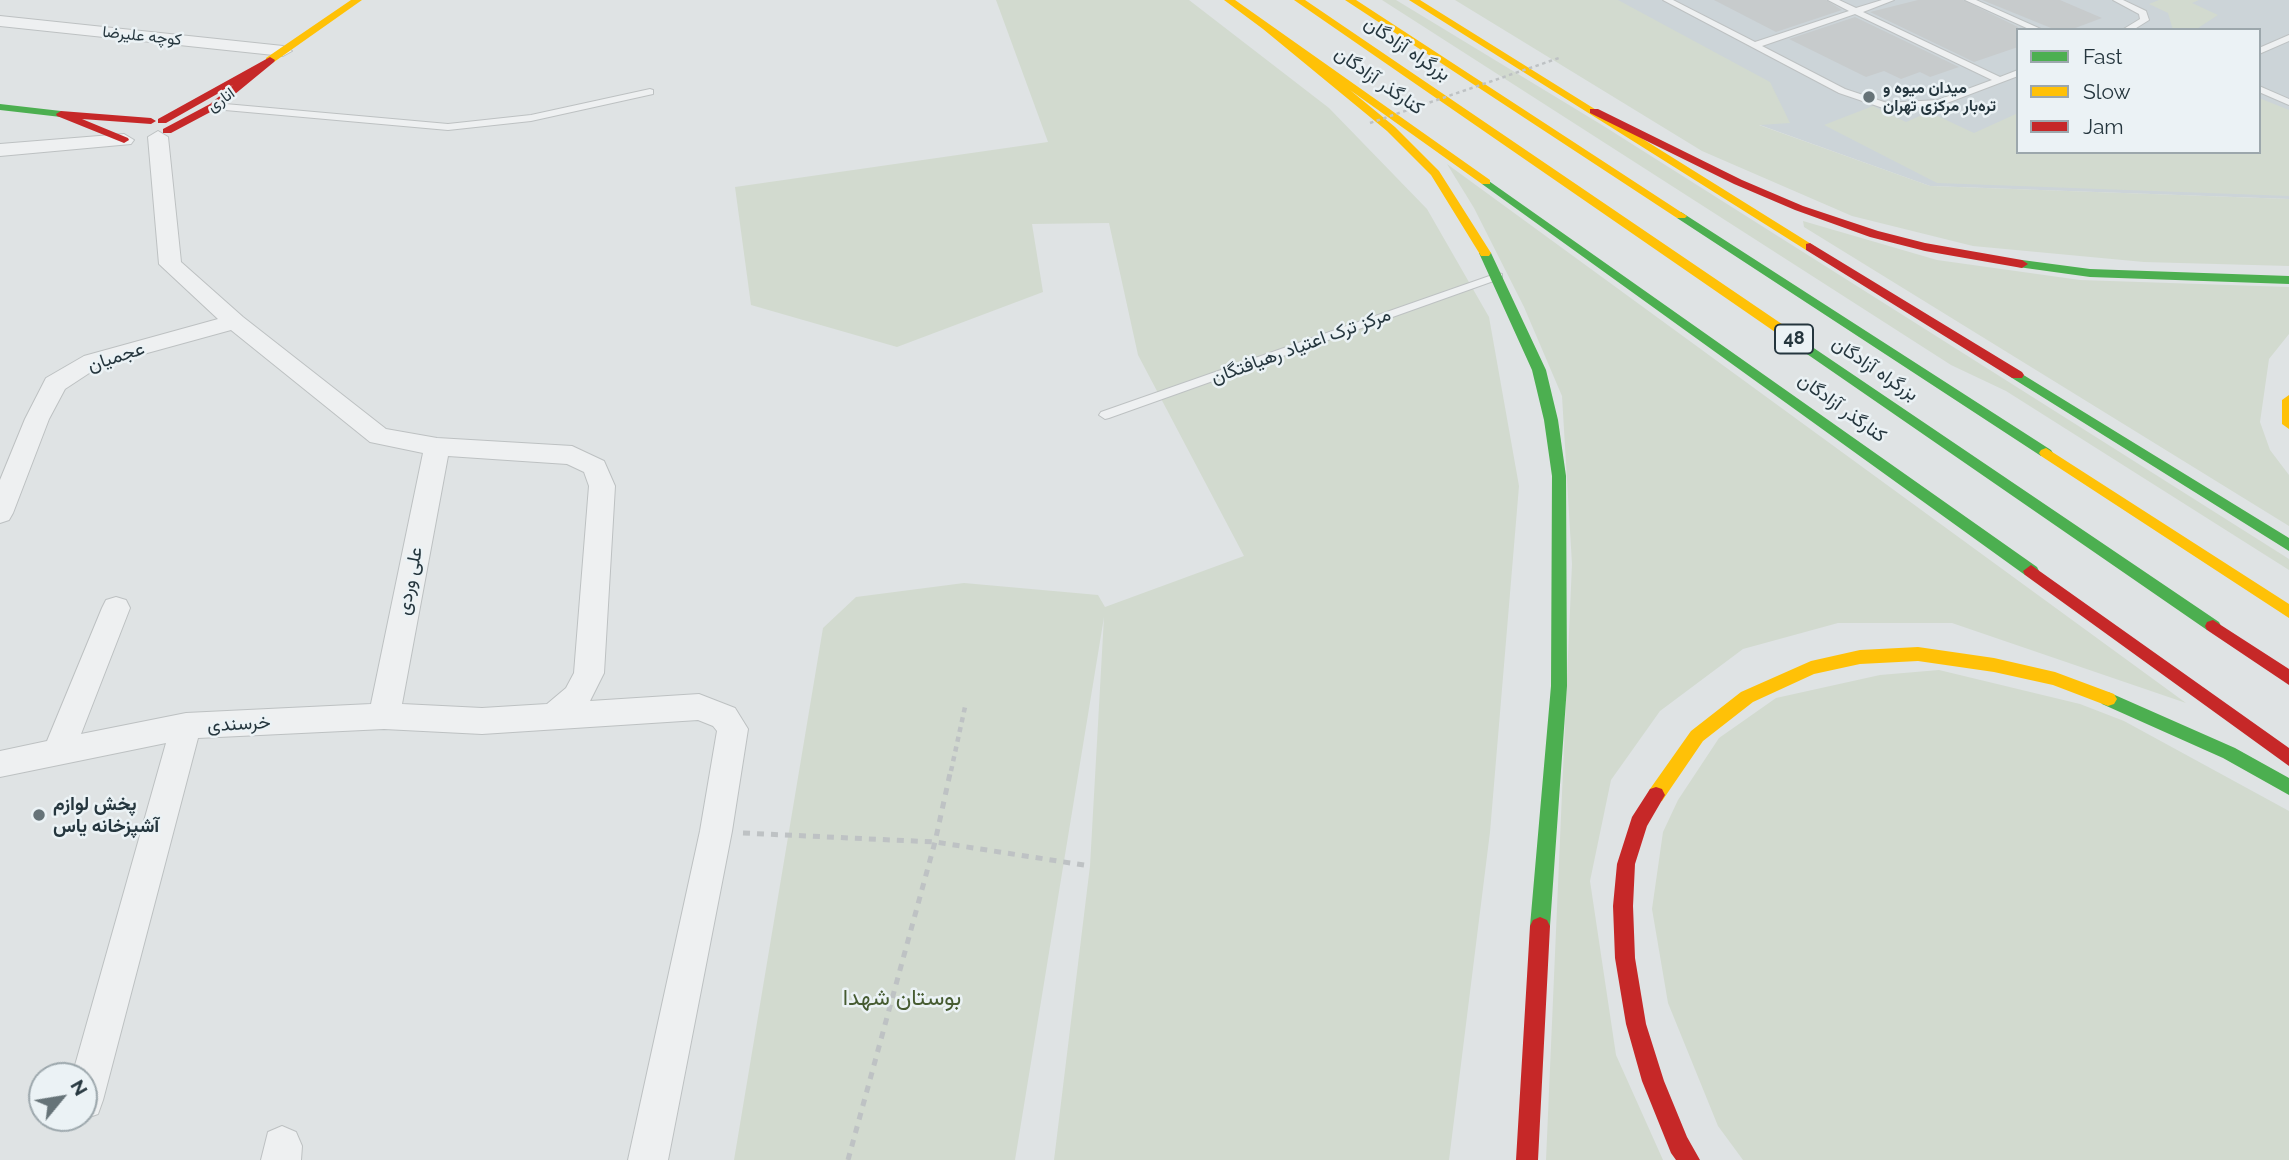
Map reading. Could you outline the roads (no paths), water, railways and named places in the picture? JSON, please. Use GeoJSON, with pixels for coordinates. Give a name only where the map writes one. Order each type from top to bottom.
{"type":"FeatureCollection","features":[{"type":"Feature","properties":{"kind":"main road","name":"اناری"},"geometry":{"type":"LineString","coordinates":[[160,127],[276,56],[357,0]]}},
{"type":"Feature","properties":{"kind":"main road","name":"کنارگذر آزادگان"},"geometry":{"type":"LineString","coordinates":[[1230,0],[1823,420],[2289,758]]}},
{"type":"Feature","properties":{"kind":"main road","name":"بزرگراه آزادگان"},"geometry":{"type":"LineString","coordinates":[[1299,0],[2289,678]]}},
{"type":"Feature","properties":{"kind":"main road","name":"بزرگراه آزادگان"},"geometry":{"type":"LineString","coordinates":[[1350,0],[2289,612]]}},
{"type":"Feature","properties":{"kind":"main road"},"geometry":{"type":"LineString","coordinates":[[1414,0],[2289,545]]}},
{"type":"Feature","properties":{"kind":"main road"},"geometry":{"type":"LineString","coordinates":[[1268,29],[1412,148],[1454,200],[1498,276],[1539,370],[1551,420],[1559,476],[1559,686],[1543,866],[1527,1160]]}},
{"type":"Feature","properties":{"kind":"main road","name":"اناری"},"geometry":{"type":"LineString","coordinates":[[160,127],[214,106],[276,56]]}},
{"type":"Feature","properties":{"kind":"main road"},"geometry":{"type":"LineString","coordinates":[[0,107],[61,114],[90,114],[160,127]]}},
{"type":"Feature","properties":{"kind":"main road"},"geometry":{"type":"LineString","coordinates":[[1594,111],[1738,182],[1799,208],[1863,231],[1925,247],[1981,259],[2090,273],[2289,280]]}},
{"type":"Feature","properties":{"kind":"main road"},"geometry":{"type":"LineString","coordinates":[[61,114],[124,140],[140,142],[160,127]]}},
{"type":"Feature","properties":{"kind":"main road"},"geometry":{"type":"LineString","coordinates":[[2289,400],[2289,424]]}},
{"type":"Feature","properties":{"kind":"main road"},"geometry":{"type":"LineString","coordinates":[[1689,1160],[1679,1145],[1653,1080],[1636,1024],[1625,958],[1623,906],[1626,863],[1639,823],[1663,782],[1696,736],[1747,697],[1811,668],[1860,657],[1918,654],[1994,665],[2055,679],[2146,714],[2229,753],[2289,787]]}},
{"type":"Feature","properties":{"kind":"street","name":"کوچه علیرضا"},"geometry":{"type":"LineString","coordinates":[[0,21],[276,56]]}},
{"type":"Feature","properties":{"kind":"street"},"geometry":{"type":"LineString","coordinates":[[160,127],[170,264],[235,322],[379,436],[437,447],[572,455],[595,467],[602,486],[589,673],[577,697],[555,715]]}},
{"type":"Feature","properties":{"kind":"street"},"geometry":{"type":"LineString","coordinates":[[0,150],[124,140]]}},
{"type":"Feature","properties":{"kind":"street","name":"عجمیان"},"geometry":{"type":"LineString","coordinates":[[0,513],[37,419],[55,384],[92,361],[235,322]]}},
{"type":"Feature","properties":{"kind":"street","name":"علی وردی"},"geometry":{"type":"LineString","coordinates":[[384,716],[437,447]]}},
{"type":"Feature","properties":{"kind":"street"},"geometry":{"type":"LineString","coordinates":[[58,753],[116,608]]}},
{"type":"Feature","properties":{"kind":"street","name":"خرسندی"},"geometry":{"type":"LineString","coordinates":[[0,764],[187,726],[384,716],[482,721],[699,708],[724,717],[733,729],[716,831],[648,1160]]}},
{"type":"Feature","properties":{"kind":"street"},"geometry":{"type":"LineString","coordinates":[[94,1062],[187,726]]}},
{"type":"Feature","properties":{"kind":"lane"},"geometry":{"type":"LineString","coordinates":[[1667,0],[1842,91],[1886,106],[1940,103],[2016,74]]}},
{"type":"Feature","properties":{"kind":"lane"},"geometry":{"type":"LineString","coordinates":[[1832,0],[2000,80]]}},
{"type":"Feature","properties":{"kind":"lane"},"geometry":{"type":"LineString","coordinates":[[1755,45],[1890,0]]}},
{"type":"Feature","properties":{"kind":"lane"},"geometry":{"type":"LineString","coordinates":[[1969,0],[2034,28]]}},
{"type":"Feature","properties":{"kind":"lane"},"geometry":{"type":"LineString","coordinates":[[2117,0],[2143,13],[2146,20],[2130,28]]}},
{"type":"Feature","properties":{"kind":"lane"},"geometry":{"type":"LineString","coordinates":[[2261,50],[2289,38]]}},
{"type":"Feature","properties":{"kind":"lane"},"geometry":{"type":"LineString","coordinates":[[2261,90],[2289,102]]}},
{"type":"Feature","properties":{"kind":"lane"},"geometry":{"type":"LineString","coordinates":[[214,106],[448,127],[531,118],[650,92]]}},
{"type":"Feature","properties":{"kind":"lane","name":"مرکز ترک اعتیاد رهیافتگان"},"geometry":{"type":"LineString","coordinates":[[1105,415],[1498,276]]}},
{"type":"Feature","properties":{"kind":"place","name":"میدان میوه و تره‌بار مرکزی تهران"},"geometry":{"type":"Point","coordinates":[1869,97]}},
{"type":"Feature","properties":{"kind":"place","name":"پخش لوازم آشپزخانه یاس"},"geometry":{"type":"Point","coordinates":[39,815]}},
{"type":"Feature","properties":{"kind":"park label","name":"بوستان شهدا"},"geometry":{"type":"Point","coordinates":[902,998]}}]}
